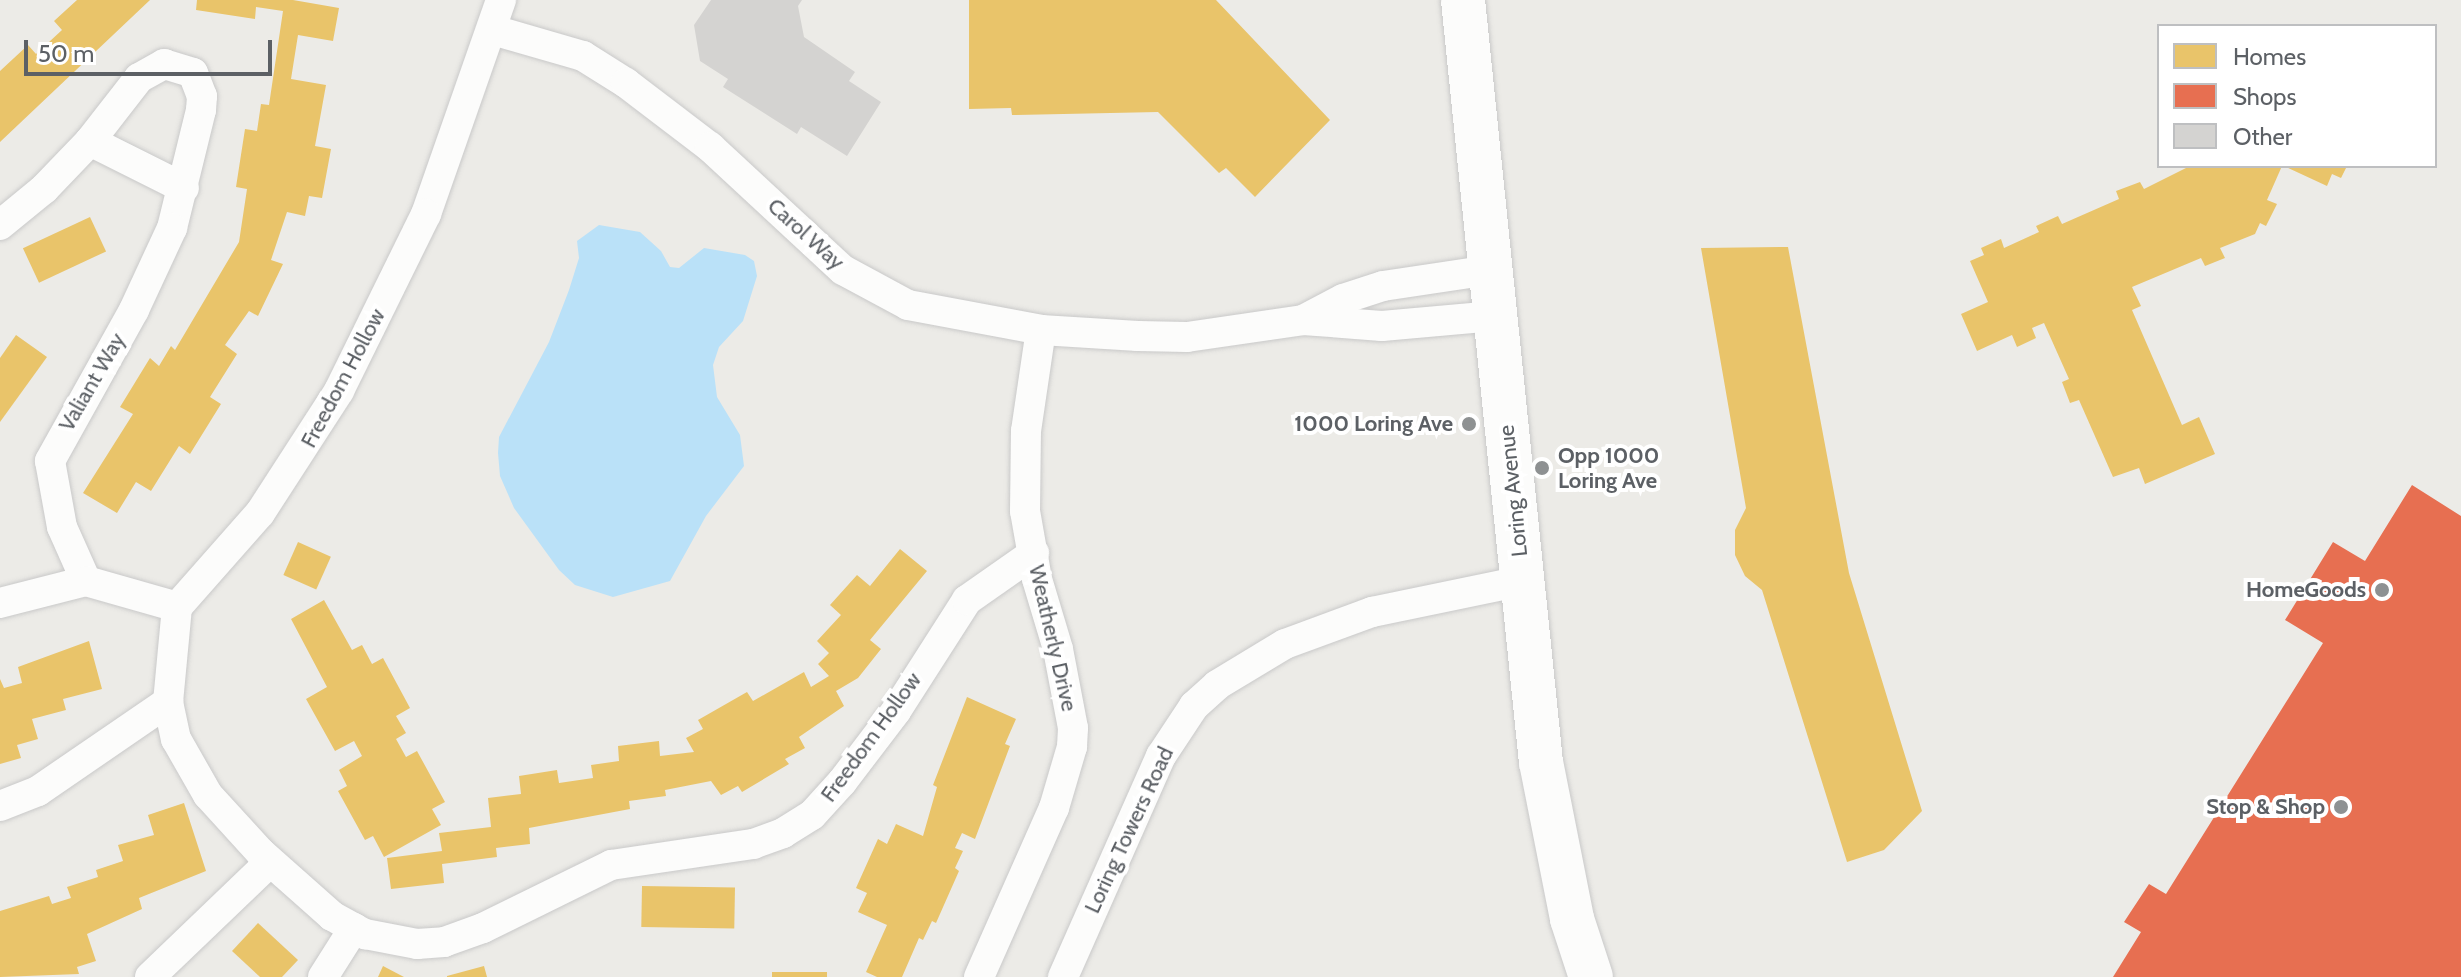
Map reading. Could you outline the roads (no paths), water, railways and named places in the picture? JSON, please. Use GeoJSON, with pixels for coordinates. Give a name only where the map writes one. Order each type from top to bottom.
{"type":"FeatureCollection","features":[{"type":"Feature","properties":{"kind":"main road","name":"Loring Avenue"},"geometry":{"type":"LineString","coordinates":[[1463,0],[1522,581],[1552,826],[1591,977]]}},
{"type":"Feature","properties":{"kind":"street","name":"Freedom Hollow"},"geometry":{"type":"LineString","coordinates":[[501,0],[426,214],[339,391],[260,513],[177,607],[168,702],[176,739],[191,769],[270,862],[332,916],[354,928],[389,940],[444,942],[611,865],[753,844],[783,833],[812,815],[842,782],[896,711],[967,600],[1034,553]]}},
{"type":"Feature","properties":{"kind":"street","name":"Carol Way"},"geometry":{"type":"LineString","coordinates":[[493,30],[583,56],[626,83],[710,147],[856,277],[908,305],[1041,330],[1187,337],[1303,320],[1382,326],[1495,316]]}},
{"type":"Feature","properties":{"kind":"street","name":"Valiant Way"},"geometry":{"type":"LineString","coordinates":[[0,225],[44,189],[90,141],[139,78],[164,64],[183,67],[193,73],[202,96],[184,188],[134,310],[50,461],[62,527],[86,581]]}},
{"type":"Feature","properties":{"kind":"street"},"geometry":{"type":"LineString","coordinates":[[90,141],[184,188]]}},
{"type":"Feature","properties":{"kind":"street","name":"Carol Way"},"geometry":{"type":"LineString","coordinates":[[1303,320],[1343,299],[1383,286],[1490,270]]}},
{"type":"Feature","properties":{"kind":"street","name":"Weatherly Drive"},"geometry":{"type":"LineString","coordinates":[[979,977],[1054,808],[1072,747],[1073,728],[1058,649],[1034,553],[1023,471],[1041,330]]}},
{"type":"Feature","properties":{"kind":"street"},"geometry":{"type":"LineString","coordinates":[[0,603],[86,581],[177,607]]}},
{"type":"Feature","properties":{"kind":"street","name":"Loring Towers Road"},"geometry":{"type":"LineString","coordinates":[[1063,977],[1161,756],[1194,706],[1217,685],[1285,644],[1372,612],[1522,581]]}},
{"type":"Feature","properties":{"kind":"street"},"geometry":{"type":"LineString","coordinates":[[0,806],[38,791],[168,702]]}},
{"type":"Feature","properties":{"kind":"street"},"geometry":{"type":"LineString","coordinates":[[150,977],[270,862]]}},
{"type":"Feature","properties":{"kind":"street"},"geometry":{"type":"LineString","coordinates":[[323,977],[354,928]]}},
{"type":"Feature","properties":{"kind":"water"},"geometry":{"type":"Polygon","coordinates":[[[599,225],[640,232],[661,251],[670,267],[679,268],[704,248],[745,255],[754,261],[757,276],[743,321],[719,347],[713,365],[717,397],[740,435],[744,466],[706,516],[670,581],[613,597],[575,585],[559,570],[514,508],[500,476],[498,453],[499,437],[549,342],[569,290],[579,258],[577,241],[599,225]]]}},
{"type":"Feature","properties":{"kind":"place","name":"1000 Loring Ave"},"geometry":{"type":"Point","coordinates":[1469,424]}},
{"type":"Feature","properties":{"kind":"place","name":"Opp 1000 Loring Ave"},"geometry":{"type":"Point","coordinates":[1542,468]}},
{"type":"Feature","properties":{"kind":"place","name":"HomeGoods"},"geometry":{"type":"Point","coordinates":[2382,590]}},
{"type":"Feature","properties":{"kind":"place","name":"Stop & Shop"},"geometry":{"type":"Point","coordinates":[2341,807]}}]}
